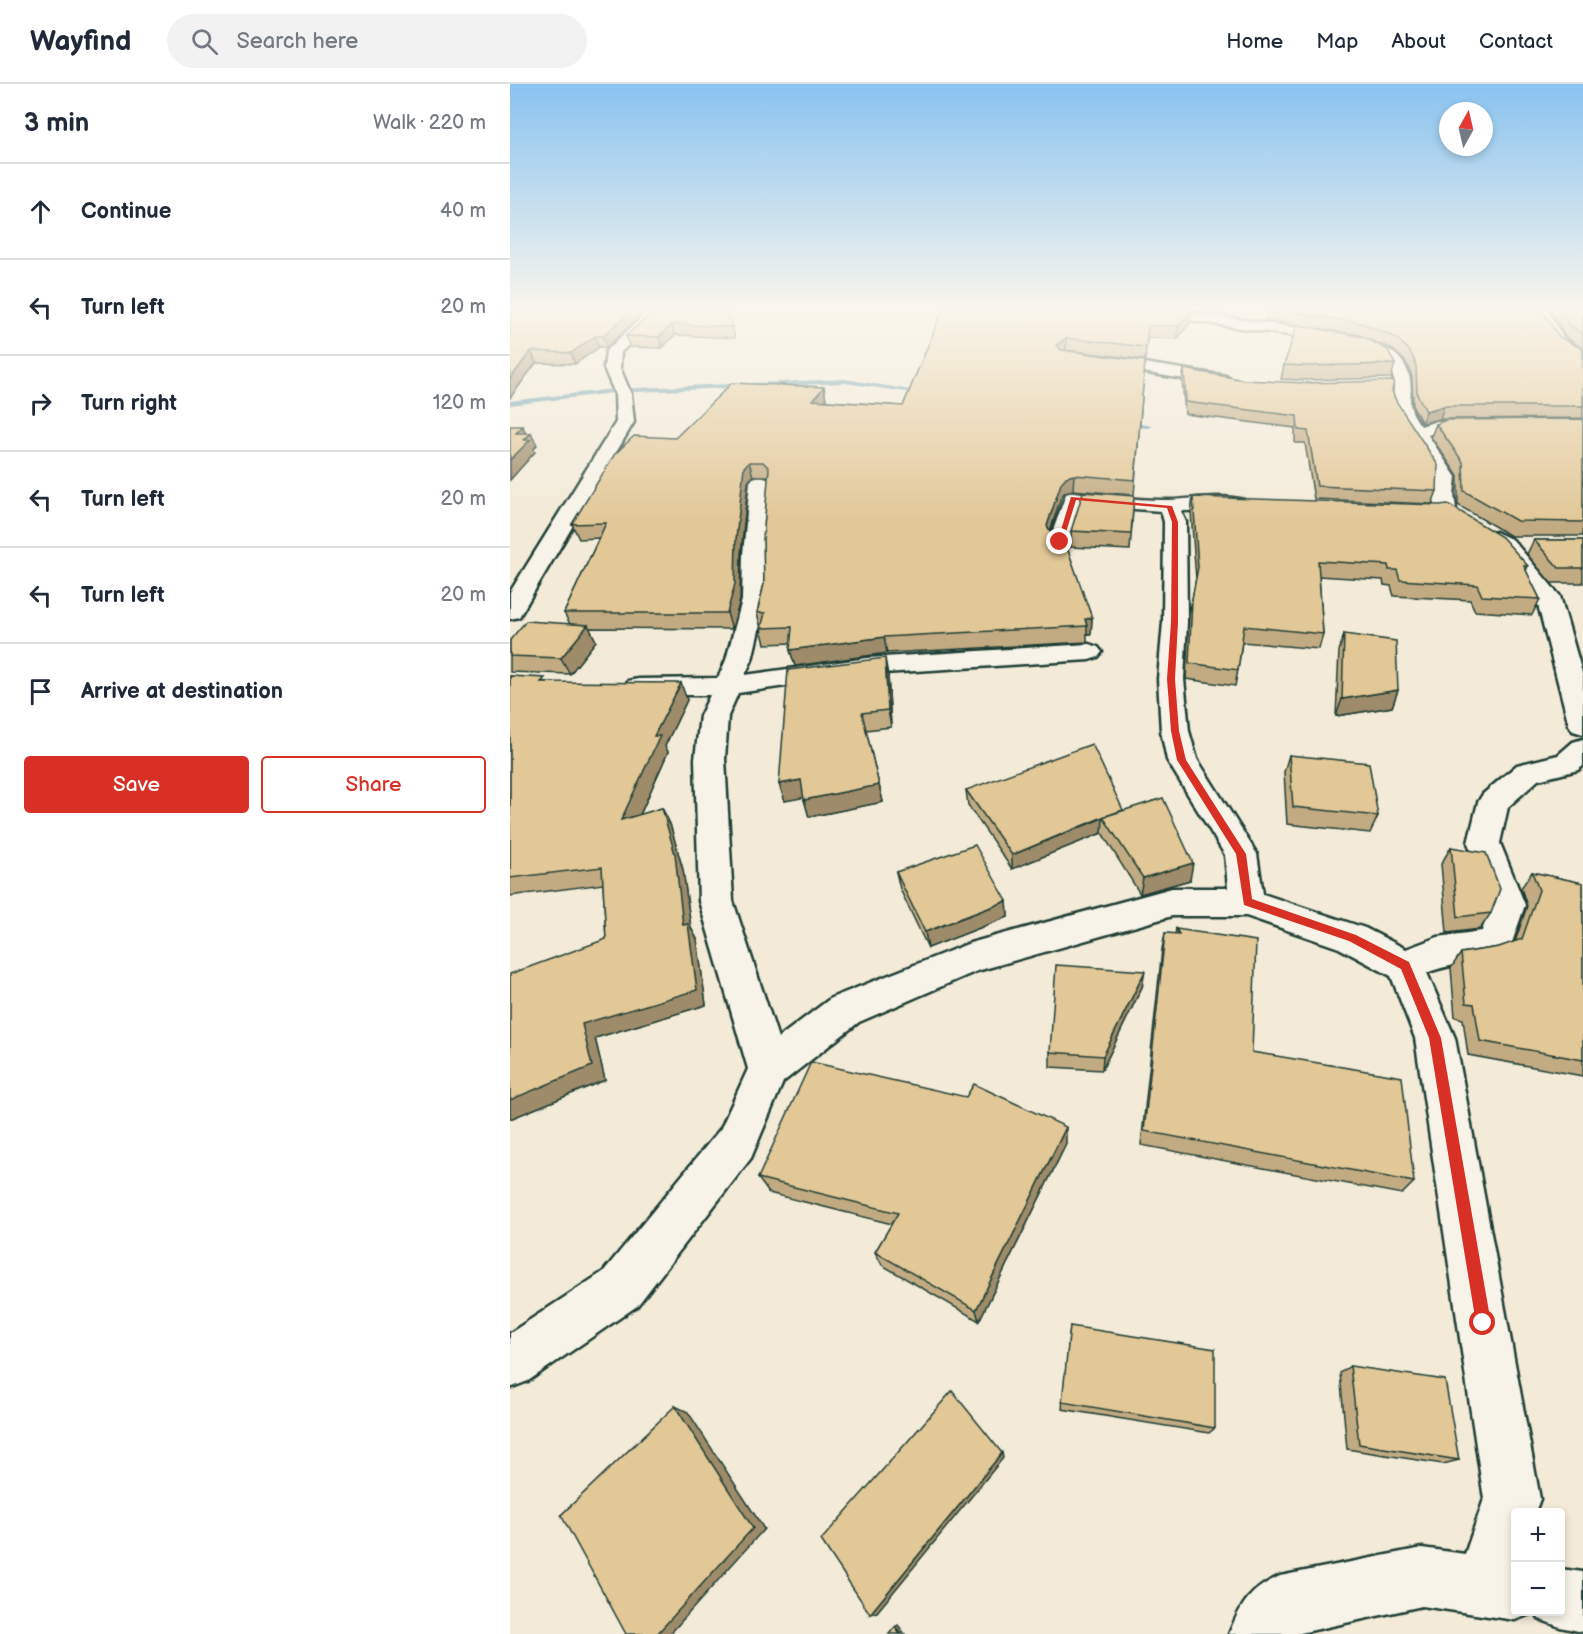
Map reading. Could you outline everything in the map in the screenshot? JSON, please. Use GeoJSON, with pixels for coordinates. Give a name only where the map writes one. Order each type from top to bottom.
{"type":"FeatureCollection","features":[{"type":"Feature","properties":{"kind":"street"},"geometry":{"type":"LineString","coordinates":[[510,612],[625,422],[623,394],[617,379]]}},
{"type":"Feature","properties":{"kind":"street"},"geometry":{"type":"LineString","coordinates":[[1216,379],[1242,384]]}},
{"type":"Feature","properties":{"kind":"street"},"geometry":{"type":"LineString","coordinates":[[1398,379],[1396,385],[1402,411],[1446,477],[1444,494],[1446,509]]}},
{"type":"Feature","properties":{"kind":"street"},"geometry":{"type":"LineString","coordinates":[[1417,433],[1440,426],[1452,426]]}},
{"type":"Feature","properties":{"kind":"street"},"geometry":{"type":"LineString","coordinates":[[760,482],[754,554],[754,600],[739,660],[714,716],[710,759],[716,901],[768,1070]]}},
{"type":"Feature","properties":{"kind":"street"},"geometry":{"type":"LineString","coordinates":[[1060,542],[1073,498],[1169,506],[1200,503],[1258,505]]}},
{"type":"Feature","properties":{"kind":"street"},"geometry":{"type":"LineString","coordinates":[[1169,506],[1175,522],[1175,622],[1171,679],[1175,731],[1182,760],[1241,854],[1247,902]]}},
{"type":"Feature","properties":{"kind":"street"},"geometry":{"type":"LineString","coordinates":[[1422,511],[1446,509],[1471,524],[1516,545],[1548,596],[1583,725]]}},
{"type":"Feature","properties":{"kind":"street"},"geometry":{"type":"LineString","coordinates":[[609,686],[728,686],[868,666],[1089,652]]}},
{"type":"Feature","properties":{"kind":"street"},"geometry":{"type":"LineString","coordinates":[[1405,966],[1438,952],[1495,944],[1508,905],[1484,843],[1494,802],[1528,772],[1568,763],[1583,749]]}},
{"type":"Feature","properties":{"kind":"street"},"geometry":{"type":"LineString","coordinates":[[510,1363],[620,1289],[736,1143],[768,1070],[846,1010],[970,958],[1172,902],[1247,902],[1352,938],[1405,966],[1435,1038],[1512,1499],[1499,1588],[1422,1577],[1280,1606],[1259,1634]]}},
{"type":"Feature","properties":{"kind":"street"},"geometry":{"type":"LineString","coordinates":[[1565,1599],[1583,1602]]}},
{"type":"Feature","properties":{"kind":"building"},"geometry":{"type":"Polygon","coordinates":[[[914,379],[1143,379],[1135,480],[1074,475],[1066,477],[1061,483],[1047,526],[1052,534],[1063,536],[1092,618],[1085,619],[1087,626],[884,637],[790,650],[792,627],[761,628],[765,613],[757,613],[764,584],[763,539],[769,468],[763,462],[749,462],[744,467],[736,539],[735,584],[727,613],[564,613],[606,523],[572,524],[614,455],[634,436],[675,438],[732,383],[824,387],[813,400],[903,406],[914,379]]]}},
{"type":"Feature","properties":{"kind":"building"},"geometry":{"type":"Polygon","coordinates":[[[1185,379],[1304,383],[1394,381],[1392,391],[1396,401],[1438,465],[1437,491],[1317,486],[1308,431],[1298,430],[1297,416],[1186,402],[1185,379]]]}},
{"type":"Feature","properties":{"kind":"building"},"geometry":{"type":"Polygon","coordinates":[[[1416,379],[1583,379],[1583,406],[1444,406],[1426,411],[1417,394],[1416,379]]]}},
{"type":"Feature","properties":{"kind":"building"},"geometry":{"type":"Polygon","coordinates":[[[1583,419],[1583,522],[1517,521],[1464,491],[1463,462],[1436,424],[1446,420],[1583,419]]]}},
{"type":"Feature","properties":{"kind":"building"},"geometry":{"type":"Polygon","coordinates":[[[510,426],[523,426],[516,433],[531,433],[524,440],[530,440],[510,460],[510,426]]]}},
{"type":"Feature","properties":{"kind":"building"},"geometry":{"type":"Polygon","coordinates":[[[1083,492],[1134,496],[1131,534],[1071,531],[1083,492]]]}},
{"type":"Feature","properties":{"kind":"building"},"geometry":{"type":"Polygon","coordinates":[[[1193,497],[1448,504],[1502,537],[1528,566],[1524,566],[1540,599],[1482,596],[1477,585],[1400,580],[1397,570],[1389,570],[1388,565],[1318,561],[1323,634],[1244,626],[1238,670],[1189,663],[1192,599],[1198,567],[1193,497]]]}},
{"type":"Feature","properties":{"kind":"building"},"geometry":{"type":"Polygon","coordinates":[[[1534,540],[1583,540],[1583,568],[1559,568],[1534,540]]]}},
{"type":"Feature","properties":{"kind":"building"},"geometry":{"type":"Polygon","coordinates":[[[526,621],[588,625],[561,658],[510,656],[510,640],[526,621]]]}},
{"type":"Feature","properties":{"kind":"building"},"geometry":{"type":"Polygon","coordinates":[[[1344,634],[1396,641],[1398,690],[1342,699],[1344,634]]]}},
{"type":"Feature","properties":{"kind":"building"},"geometry":{"type":"Polygon","coordinates":[[[885,658],[888,710],[862,713],[879,785],[804,800],[801,780],[779,784],[788,670],[885,658]]]}},
{"type":"Feature","properties":{"kind":"building"},"geometry":{"type":"Polygon","coordinates":[[[510,676],[545,678],[541,682],[681,683],[654,736],[660,736],[621,820],[662,808],[675,854],[683,925],[688,924],[697,990],[582,1024],[592,1066],[510,1100],[510,974],[606,939],[602,867],[510,878],[510,676]]]}},
{"type":"Feature","properties":{"kind":"building"},"geometry":{"type":"Polygon","coordinates":[[[1092,744],[1123,810],[1012,855],[966,790],[1092,744]]]}},
{"type":"Feature","properties":{"kind":"building"},"geometry":{"type":"Polygon","coordinates":[[[1289,755],[1369,763],[1378,816],[1293,807],[1289,755]]]}},
{"type":"Feature","properties":{"kind":"building"},"geometry":{"type":"Polygon","coordinates":[[[1163,798],[1193,863],[1143,878],[1103,817],[1163,798]]]}},
{"type":"Feature","properties":{"kind":"building"},"geometry":{"type":"Polygon","coordinates":[[[975,845],[1007,901],[925,932],[896,872],[975,845]]]}},
{"type":"Feature","properties":{"kind":"building"},"geometry":{"type":"Polygon","coordinates":[[[1451,847],[1486,853],[1500,889],[1491,913],[1458,917],[1451,847]]]}},
{"type":"Feature","properties":{"kind":"building"},"geometry":{"type":"Polygon","coordinates":[[[1532,872],[1583,883],[1583,1060],[1480,1041],[1474,1004],[1466,1003],[1461,953],[1499,947],[1522,939],[1539,890],[1532,872]]]}},
{"type":"Feature","properties":{"kind":"building"},"geometry":{"type":"Polygon","coordinates":[[[1176,929],[1256,941],[1252,1052],[1402,1077],[1414,1182],[1144,1131],[1165,933],[1179,934],[1176,929]]]}},
{"type":"Feature","properties":{"kind":"building"},"geometry":{"type":"Polygon","coordinates":[[[1056,965],[1145,971],[1103,1056],[1050,1052],[1056,965]]]}},
{"type":"Feature","properties":{"kind":"building"},"geometry":{"type":"Polygon","coordinates":[[[811,1062],[966,1097],[974,1084],[1066,1127],[976,1310],[875,1252],[898,1213],[758,1178],[811,1062]]]}},
{"type":"Feature","properties":{"kind":"building"},"geometry":{"type":"Polygon","coordinates":[[[1070,1326],[1215,1349],[1215,1428],[1062,1402],[1070,1326]]]}},
{"type":"Feature","properties":{"kind":"building"},"geometry":{"type":"Polygon","coordinates":[[[1350,1366],[1445,1380],[1459,1460],[1359,1444],[1350,1366]]]}},
{"type":"Feature","properties":{"kind":"building"},"geometry":{"type":"Polygon","coordinates":[[[952,1391],[1002,1453],[870,1614],[821,1540],[952,1391]]]}},
{"type":"Feature","properties":{"kind":"building"},"geometry":{"type":"Polygon","coordinates":[[[675,1406],[753,1528],[657,1634],[626,1634],[561,1515],[675,1406]]]}},
{"type":"Feature","properties":{"kind":"building"},"geometry":{"type":"Polygon","coordinates":[[[895,1627],[900,1634],[889,1634],[895,1627]]]}},
{"type":"Feature","properties":{"kind":"waterway"},"geometry":{"type":"LineString","coordinates":[[510,403],[613,391],[845,381],[926,393]]}},
{"type":"Feature","properties":{"kind":"waterway"},"geometry":{"type":"LineString","coordinates":[[1123,423],[1148,426]]}},
{"type":"Feature","properties":{"kind":"route"},"geometry":{"type":"LineString","coordinates":[[1060,542],[1073,498],[1169,506],[1175,522],[1175,622],[1171,679],[1175,731],[1182,760],[1241,854],[1247,902],[1352,938],[1405,966],[1435,1038],[1483,1323]]}}]}
